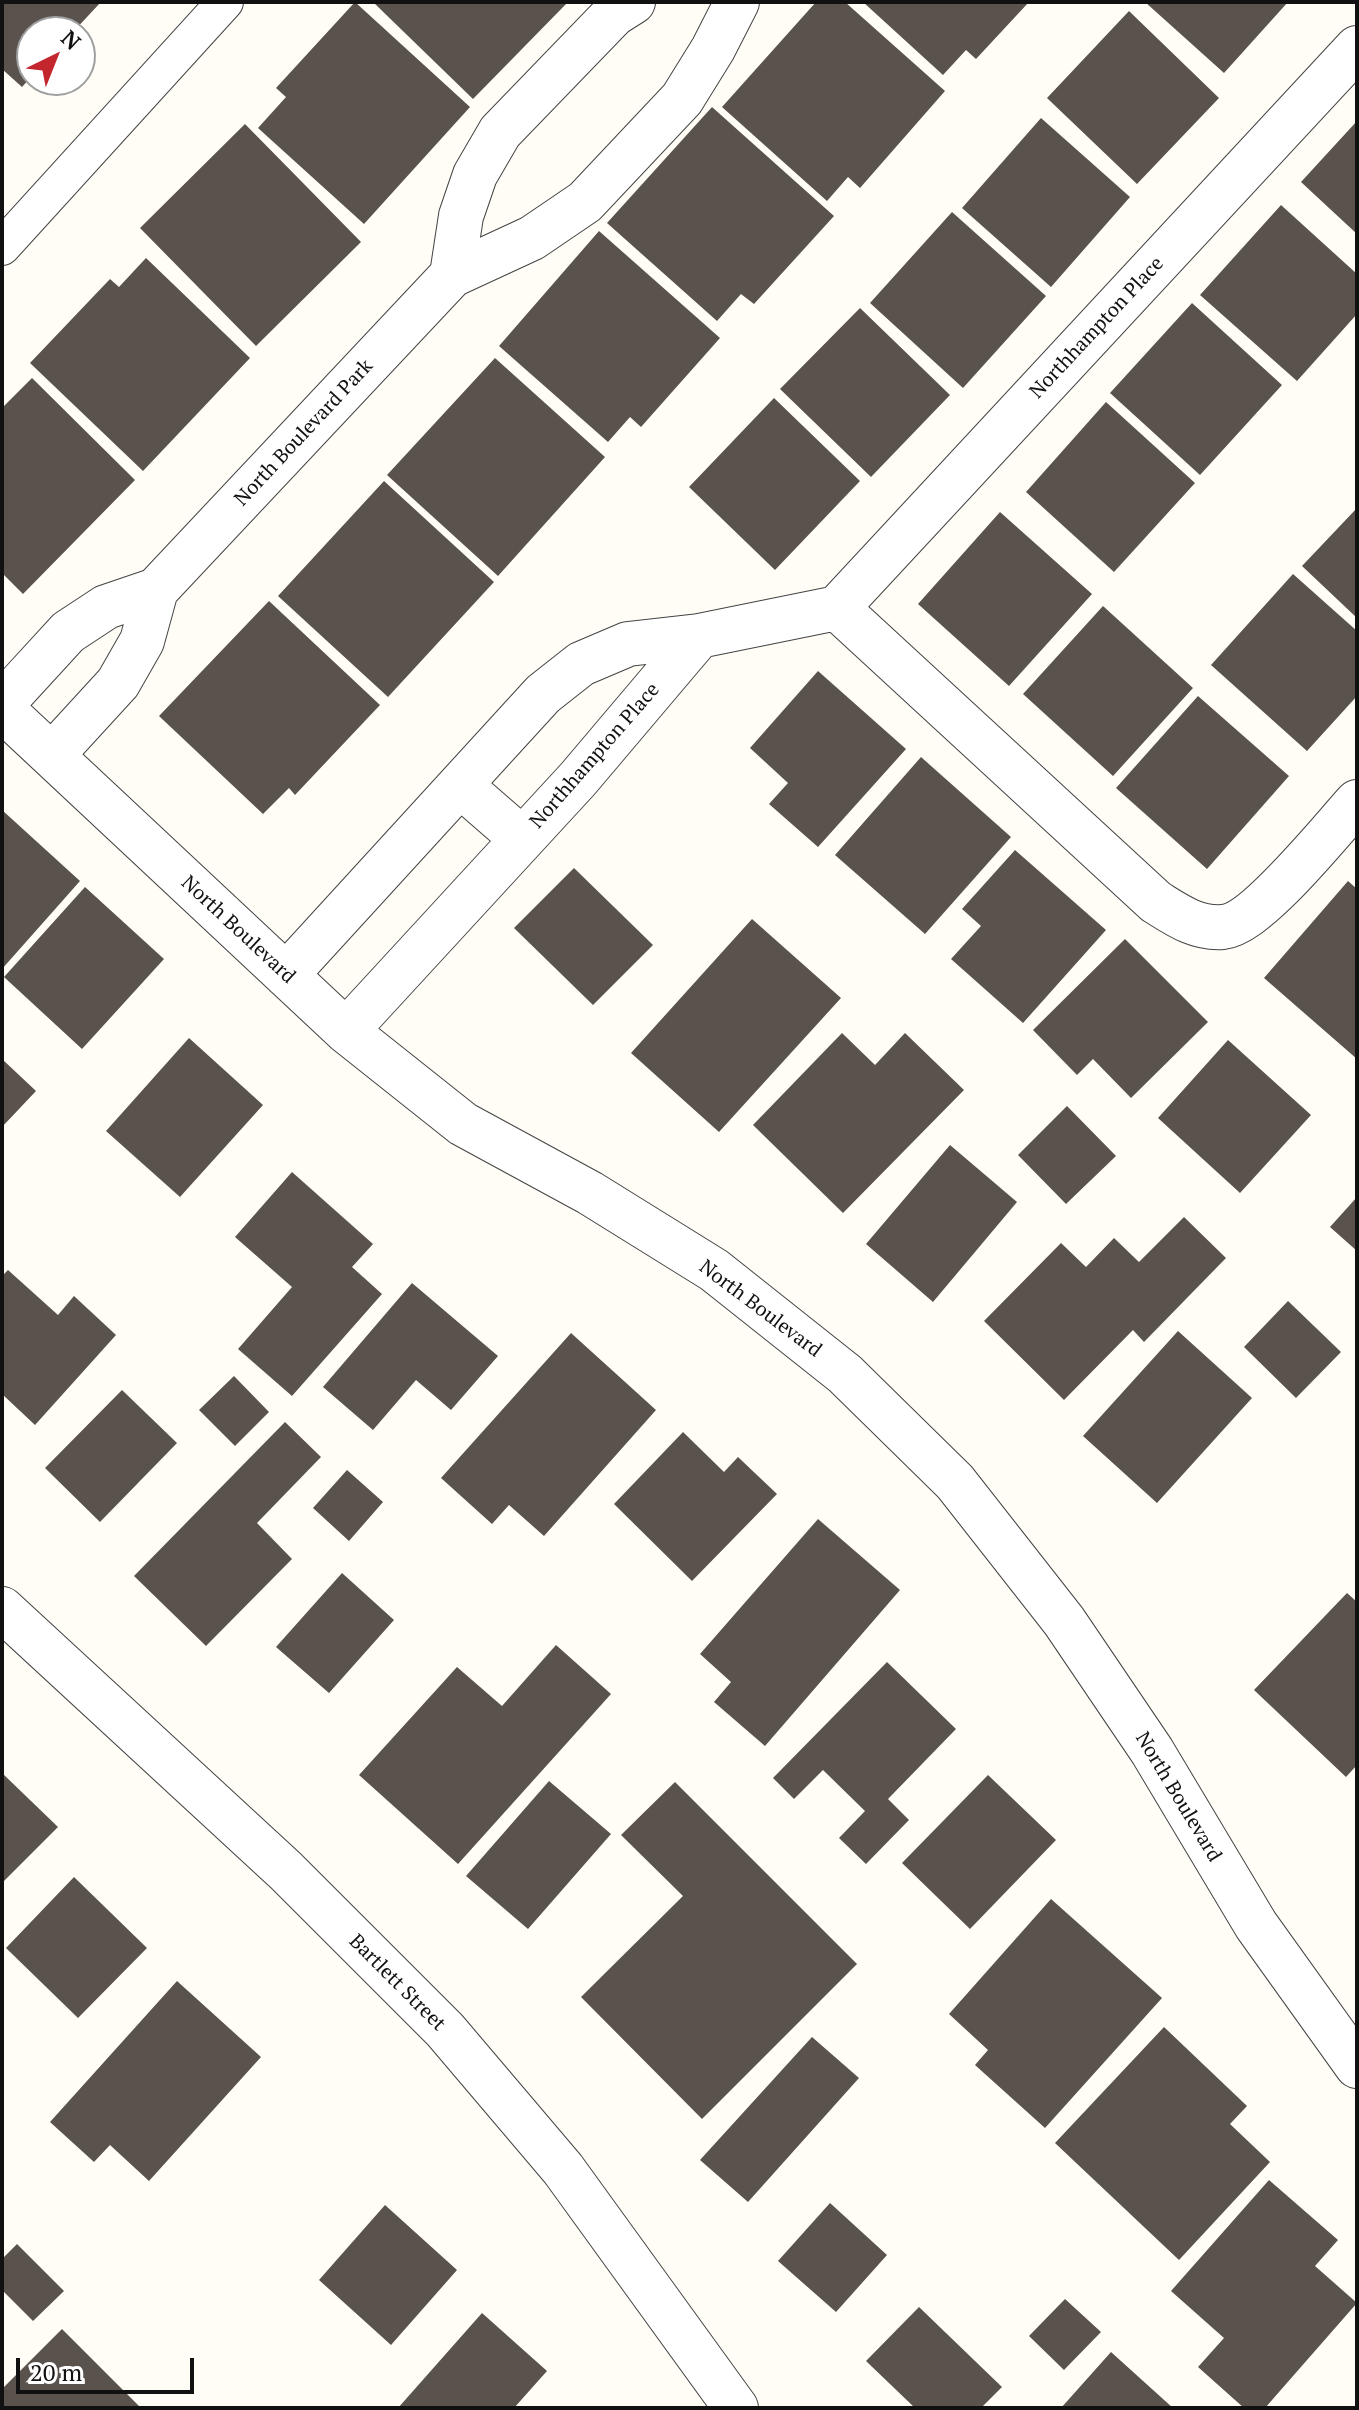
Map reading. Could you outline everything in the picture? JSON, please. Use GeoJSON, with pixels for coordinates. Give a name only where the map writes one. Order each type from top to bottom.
{"type":"FeatureCollection","features":[{"type":"Feature","properties":{"kind":"street"},"geometry":{"type":"LineString","coordinates":[[452,275],[461,216],[475,175],[500,132],[614,14],[633,2]]}},
{"type":"Feature","properties":{"kind":"street","name":"North Boulevard Park"},"geometry":{"type":"LineString","coordinates":[[52,755],[118,683],[142,641],[156,590],[452,275],[532,238],[585,202],[682,99],[737,2]]}},
{"type":"Feature","properties":{"kind":"street","name":"Northhampton Place"},"geometry":{"type":"LineString","coordinates":[[837,608],[1357,48]]}},
{"type":"Feature","properties":{"kind":"street","name":"North Boulevard Park"},"geometry":{"type":"LineString","coordinates":[[2,706],[68,632],[106,607],[156,590]]}},
{"type":"Feature","properties":{"kind":"street"},"geometry":{"type":"LineString","coordinates":[[286,975],[543,694],[581,664],[628,644],[699,636],[837,608],[1156,902],[1190,923],[1226,927],[1251,913],[1277,891],[1357,802]]}},
{"type":"Feature","properties":{"kind":"street","name":"Northhampton Place"},"geometry":{"type":"LineString","coordinates":[[346,1031],[578,779],[699,636]]}},
{"type":"Feature","properties":{"kind":"street","name":"North Boulevard"},"geometry":{"type":"LineString","coordinates":[[2,706],[346,1031],[463,1124],[590,1193],[714,1270],[845,1374],[955,1482],[1064,1621],[1152,1751],[1256,1925],[1357,2066]]}},
{"type":"Feature","properties":{"kind":"street","name":"Northhampton Place"},"geometry":{"type":"LineString","coordinates":[[460,785],[522,839]]}},
{"type":"Feature","properties":{"kind":"street","name":"Bartlett Street"},"geometry":{"type":"LineString","coordinates":[[2,1609],[286,1871],[445,2030],[563,2169],[736,2408]]}},
{"type":"Feature","properties":{"kind":"lane"},"geometry":{"type":"LineString","coordinates":[[2,247],[225,2]]}},
{"type":"Feature","properties":{"kind":"building"},"geometry":{"type":"Polygon","coordinates":[[[2,2],[101,2],[88,16],[16,16],[16,82],[2,69],[2,2]]]}},
{"type":"Feature","properties":{"kind":"building"},"geometry":{"type":"Polygon","coordinates":[[[355,2],[470,107],[364,224],[258,128],[286,97],[276,88],[355,2]]]}},
{"type":"Feature","properties":{"kind":"building"},"geometry":{"type":"Polygon","coordinates":[[[373,2],[568,2],[473,99],[373,2]]]}},
{"type":"Feature","properties":{"kind":"building"},"geometry":{"type":"Polygon","coordinates":[[[816,2],[845,2],[945,91],[860,188],[848,177],[827,201],[722,107],[816,2]]]}},
{"type":"Feature","properties":{"kind":"building"},"geometry":{"type":"Polygon","coordinates":[[[863,2],[1029,2],[976,59],[966,50],[943,75],[863,2]]]}},
{"type":"Feature","properties":{"kind":"building"},"geometry":{"type":"Polygon","coordinates":[[[1145,2],[1288,2],[1224,73],[1145,2]]]}},
{"type":"Feature","properties":{"kind":"building"},"geometry":{"type":"Polygon","coordinates":[[[1129,11],[1219,98],[1137,184],[1047,98],[1129,11]]]}},
{"type":"Feature","properties":{"kind":"building"},"geometry":{"type":"Polygon","coordinates":[[[712,107],[834,216],[754,304],[741,294],[717,321],[607,223],[712,107]]]}},
{"type":"Feature","properties":{"kind":"building"},"geometry":{"type":"Polygon","coordinates":[[[1041,118],[1130,197],[1051,287],[962,208],[1041,118]]]}},
{"type":"Feature","properties":{"kind":"building"},"geometry":{"type":"Polygon","coordinates":[[[1357,121],[1357,234],[1301,182],[1357,121]]]}},
{"type":"Feature","properties":{"kind":"building"},"geometry":{"type":"Polygon","coordinates":[[[245,124],[361,242],[256,346],[140,228],[245,124]]]}},
{"type":"Feature","properties":{"kind":"building"},"geometry":{"type":"Polygon","coordinates":[[[1281,205],[1357,274],[1357,314],[1297,381],[1200,295],[1281,205]]]}},
{"type":"Feature","properties":{"kind":"building"},"geometry":{"type":"Polygon","coordinates":[[[952,212],[1046,296],[963,388],[870,303],[952,212]]]}},
{"type":"Feature","properties":{"kind":"building"},"geometry":{"type":"Polygon","coordinates":[[[599,231],[720,338],[641,427],[630,417],[608,442],[499,346],[599,231]]]}},
{"type":"Feature","properties":{"kind":"building"},"geometry":{"type":"Polygon","coordinates":[[[146,258],[250,358],[143,471],[30,363],[110,279],[119,287],[146,258]]]}},
{"type":"Feature","properties":{"kind":"building"},"geometry":{"type":"Polygon","coordinates":[[[1192,303],[1282,385],[1200,475],[1110,393],[1192,303]]]}},
{"type":"Feature","properties":{"kind":"building"},"geometry":{"type":"Polygon","coordinates":[[[860,308],[950,395],[871,477],[780,389],[860,308]]]}},
{"type":"Feature","properties":{"kind":"building"},"geometry":{"type":"Polygon","coordinates":[[[495,358],[605,457],[498,576],[387,475],[495,358]]]}},
{"type":"Feature","properties":{"kind":"building"},"geometry":{"type":"Polygon","coordinates":[[[32,378],[135,480],[23,594],[2,573],[2,404],[4,406],[32,378]]]}},
{"type":"Feature","properties":{"kind":"building"},"geometry":{"type":"Polygon","coordinates":[[[774,398],[860,481],[775,570],[689,487],[774,398]]]}},
{"type":"Feature","properties":{"kind":"building"},"geometry":{"type":"Polygon","coordinates":[[[1106,402],[1195,483],[1114,572],[1026,492],[1106,402]]]}},
{"type":"Feature","properties":{"kind":"building"},"geometry":{"type":"Polygon","coordinates":[[[384,481],[494,582],[388,697],[278,596],[384,481]]]}},
{"type":"Feature","properties":{"kind":"building"},"geometry":{"type":"Polygon","coordinates":[[[1357,508],[1357,618],[1302,566],[1357,508]]]}},
{"type":"Feature","properties":{"kind":"building"},"geometry":{"type":"Polygon","coordinates":[[[1000,512],[1092,594],[1009,686],[918,604],[1000,512]]]}},
{"type":"Feature","properties":{"kind":"building"},"geometry":{"type":"Polygon","coordinates":[[[1293,574],[1357,631],[1357,696],[1307,751],[1211,665],[1293,574]]]}},
{"type":"Feature","properties":{"kind":"building"},"geometry":{"type":"Polygon","coordinates":[[[269,601],[380,705],[295,795],[289,788],[263,814],[159,716],[269,601]]]}},
{"type":"Feature","properties":{"kind":"building"},"geometry":{"type":"Polygon","coordinates":[[[1103,606],[1193,688],[1113,776],[1023,694],[1103,606]]]}},
{"type":"Feature","properties":{"kind":"building"},"geometry":{"type":"Polygon","coordinates":[[[818,671],[906,749],[818,847],[769,804],[788,783],[750,748],[818,671]]]}},
{"type":"Feature","properties":{"kind":"building"},"geometry":{"type":"Polygon","coordinates":[[[1198,696],[1289,776],[1207,869],[1116,788],[1198,696]]]}},
{"type":"Feature","properties":{"kind":"building"},"geometry":{"type":"Polygon","coordinates":[[[921,757],[1011,837],[925,934],[835,855],[921,757]]]}},
{"type":"Feature","properties":{"kind":"building"},"geometry":{"type":"Polygon","coordinates":[[[2,810],[80,881],[2,969],[2,810]]]}},
{"type":"Feature","properties":{"kind":"building"},"geometry":{"type":"Polygon","coordinates":[[[1015,850],[1106,930],[1023,1023],[951,959],[981,926],[962,909],[1015,850]]]}},
{"type":"Feature","properties":{"kind":"building"},"geometry":{"type":"Polygon","coordinates":[[[574,868],[653,945],[593,1005],[514,928],[574,868]]]}},
{"type":"Feature","properties":{"kind":"building"},"geometry":{"type":"Polygon","coordinates":[[[1348,881],[1357,889],[1357,1059],[1264,978],[1348,881]]]}},
{"type":"Feature","properties":{"kind":"building"},"geometry":{"type":"Polygon","coordinates":[[[85,887],[164,959],[82,1049],[4,977],[85,887]]]}},
{"type":"Feature","properties":{"kind":"building"},"geometry":{"type":"Polygon","coordinates":[[[752,919],[841,998],[719,1132],[631,1053],[752,919]]]}},
{"type":"Feature","properties":{"kind":"building"},"geometry":{"type":"Polygon","coordinates":[[[1125,939],[1208,1022],[1131,1098],[1093,1059],[1077,1075],[1033,1030],[1125,939]]]}},
{"type":"Feature","properties":{"kind":"building"},"geometry":{"type":"Polygon","coordinates":[[[842,1033],[875,1065],[905,1033],[964,1090],[843,1213],[753,1125],[842,1033]]]}},
{"type":"Feature","properties":{"kind":"building"},"geometry":{"type":"Polygon","coordinates":[[[189,1038],[263,1105],[180,1197],[106,1131],[189,1038]]]}},
{"type":"Feature","properties":{"kind":"building"},"geometry":{"type":"Polygon","coordinates":[[[1228,1040],[1311,1115],[1240,1193],[1158,1118],[1228,1040]]]}},
{"type":"Feature","properties":{"kind":"building"},"geometry":{"type":"Polygon","coordinates":[[[2,1059],[36,1091],[2,1127],[2,1059]]]}},
{"type":"Feature","properties":{"kind":"building"},"geometry":{"type":"Polygon","coordinates":[[[1067,1106],[1116,1156],[1066,1204],[1018,1155],[1067,1106]]]}},
{"type":"Feature","properties":{"kind":"building"},"geometry":{"type":"Polygon","coordinates":[[[950,1145],[1017,1202],[933,1302],[866,1244],[950,1145]]]}},
{"type":"Feature","properties":{"kind":"building"},"geometry":{"type":"Polygon","coordinates":[[[292,1172],[373,1244],[352,1267],[382,1294],[292,1396],[238,1349],[292,1287],[235,1237],[292,1172]]]}},
{"type":"Feature","properties":{"kind":"building"},"geometry":{"type":"Polygon","coordinates":[[[1357,1197],[1357,1251],[1330,1227],[1357,1197]]]}},
{"type":"Feature","properties":{"kind":"building"},"geometry":{"type":"Polygon","coordinates":[[[1184,1217],[1226,1258],[1144,1342],[1133,1330],[1064,1400],[984,1321],[1061,1243],[1086,1267],[1114,1238],[1139,1262],[1184,1217]]]}},
{"type":"Feature","properties":{"kind":"building"},"geometry":{"type":"Polygon","coordinates":[[[8,1270],[58,1315],[74,1296],[116,1335],[35,1425],[2,1394],[2,1276],[8,1270]]]}},
{"type":"Feature","properties":{"kind":"building"},"geometry":{"type":"Polygon","coordinates":[[[412,1283],[498,1356],[451,1410],[416,1380],[373,1430],[323,1387],[412,1283]]]}},
{"type":"Feature","properties":{"kind":"building"},"geometry":{"type":"Polygon","coordinates":[[[1288,1301],[1341,1352],[1296,1398],[1244,1347],[1288,1301]]]}},
{"type":"Feature","properties":{"kind":"building"},"geometry":{"type":"Polygon","coordinates":[[[1178,1331],[1252,1398],[1157,1503],[1083,1436],[1178,1331]]]}},
{"type":"Feature","properties":{"kind":"building"},"geometry":{"type":"Polygon","coordinates":[[[571,1333],[656,1410],[544,1536],[509,1505],[492,1524],[441,1478],[571,1333]]]}},
{"type":"Feature","properties":{"kind":"building"},"geometry":{"type":"Polygon","coordinates":[[[234,1376],[269,1412],[235,1446],[199,1410],[234,1376]]]}},
{"type":"Feature","properties":{"kind":"building"},"geometry":{"type":"Polygon","coordinates":[[[122,1390],[177,1443],[100,1522],[45,1468],[122,1390]]]}},
{"type":"Feature","properties":{"kind":"building"},"geometry":{"type":"Polygon","coordinates":[[[285,1422],[321,1457],[257,1523],[292,1559],[206,1646],[134,1576],[285,1422]]]}},
{"type":"Feature","properties":{"kind":"building"},"geometry":{"type":"Polygon","coordinates":[[[683,1432],[724,1472],[738,1457],[777,1494],[692,1581],[614,1504],[683,1432]]]}},
{"type":"Feature","properties":{"kind":"building"},"geometry":{"type":"Polygon","coordinates":[[[347,1470],[383,1502],[349,1541],[313,1508],[347,1470]]]}},
{"type":"Feature","properties":{"kind":"building"},"geometry":{"type":"Polygon","coordinates":[[[818,1519],[900,1590],[765,1746],[714,1702],[731,1682],[700,1654],[818,1519]]]}},
{"type":"Feature","properties":{"kind":"building"},"geometry":{"type":"Polygon","coordinates":[[[342,1573],[394,1620],[329,1693],[276,1647],[342,1573]]]}},
{"type":"Feature","properties":{"kind":"building"},"geometry":{"type":"Polygon","coordinates":[[[1347,1593],[1357,1602],[1357,1765],[1346,1777],[1254,1690],[1347,1593]]]}},
{"type":"Feature","properties":{"kind":"building"},"geometry":{"type":"Polygon","coordinates":[[[556,1645],[611,1694],[458,1864],[359,1775],[457,1667],[502,1706],[556,1645]]]}},
{"type":"Feature","properties":{"kind":"building"},"geometry":{"type":"Polygon","coordinates":[[[887,1662],[956,1729],[888,1799],[909,1820],[866,1864],[839,1838],[865,1811],[823,1770],[794,1799],[773,1778],[887,1662]]]}},
{"type":"Feature","properties":{"kind":"building"},"geometry":{"type":"Polygon","coordinates":[[[2,1773],[58,1827],[2,1883],[2,1773]]]}},
{"type":"Feature","properties":{"kind":"building"},"geometry":{"type":"Polygon","coordinates":[[[988,1775],[1056,1840],[970,1929],[902,1863],[988,1775]]]}},
{"type":"Feature","properties":{"kind":"building"},"geometry":{"type":"Polygon","coordinates":[[[549,1781],[611,1834],[528,1929],[466,1876],[549,1781]]]}},
{"type":"Feature","properties":{"kind":"building"},"geometry":{"type":"Polygon","coordinates":[[[675,1782],[857,1964],[702,2119],[581,1997],[683,1896],[621,1835],[675,1782]]]}},
{"type":"Feature","properties":{"kind":"building"},"geometry":{"type":"Polygon","coordinates":[[[74,1877],[147,1948],[78,2018],[6,1948],[74,1877]]]}},
{"type":"Feature","properties":{"kind":"building"},"geometry":{"type":"Polygon","coordinates":[[[1051,1899],[1162,1998],[1045,2128],[975,2065],[988,2050],[949,2014],[1051,1899]]]}},
{"type":"Feature","properties":{"kind":"building"},"geometry":{"type":"Polygon","coordinates":[[[177,1981],[261,2057],[149,2181],[110,2145],[94,2162],[50,2122],[177,1981]]]}},
{"type":"Feature","properties":{"kind":"building"},"geometry":{"type":"Polygon","coordinates":[[[1164,2027],[1247,2106],[1230,2124],[1270,2162],[1179,2260],[1055,2143],[1164,2027]]]}},
{"type":"Feature","properties":{"kind":"building"},"geometry":{"type":"Polygon","coordinates":[[[812,2037],[859,2078],[748,2202],[700,2160],[812,2037]]]}},
{"type":"Feature","properties":{"kind":"building"},"geometry":{"type":"Polygon","coordinates":[[[1269,2180],[1338,2240],[1315,2266],[1357,2303],[1265,2408],[1244,2408],[1198,2367],[1224,2338],[1171,2291],[1269,2180]]]}},
{"type":"Feature","properties":{"kind":"building"},"geometry":{"type":"Polygon","coordinates":[[[830,2203],[887,2255],[836,2312],[778,2261],[830,2203]]]}},
{"type":"Feature","properties":{"kind":"building"},"geometry":{"type":"Polygon","coordinates":[[[385,2205],[457,2270],[391,2345],[319,2280],[385,2205]]]}},
{"type":"Feature","properties":{"kind":"building"},"geometry":{"type":"Polygon","coordinates":[[[17,2244],[64,2291],[33,2321],[2,2290],[2,2259],[17,2244]]]}},
{"type":"Feature","properties":{"kind":"building"},"geometry":{"type":"Polygon","coordinates":[[[1065,2299],[1101,2332],[1064,2370],[1029,2336],[1065,2299]]]}},
{"type":"Feature","properties":{"kind":"building"},"geometry":{"type":"Polygon","coordinates":[[[919,2307],[1002,2387],[981,2408],[915,2408],[866,2361],[919,2307]]]}},
{"type":"Feature","properties":{"kind":"building"},"geometry":{"type":"Polygon","coordinates":[[[482,2313],[547,2371],[514,2408],[398,2408],[482,2313]]]}},
{"type":"Feature","properties":{"kind":"building"},"geometry":{"type":"Polygon","coordinates":[[[62,2329],[141,2408],[2,2408],[2,2389],[62,2329]]]}},
{"type":"Feature","properties":{"kind":"building"},"geometry":{"type":"Polygon","coordinates":[[[1111,2352],[1173,2408],[1061,2408],[1111,2352]]]}}]}
